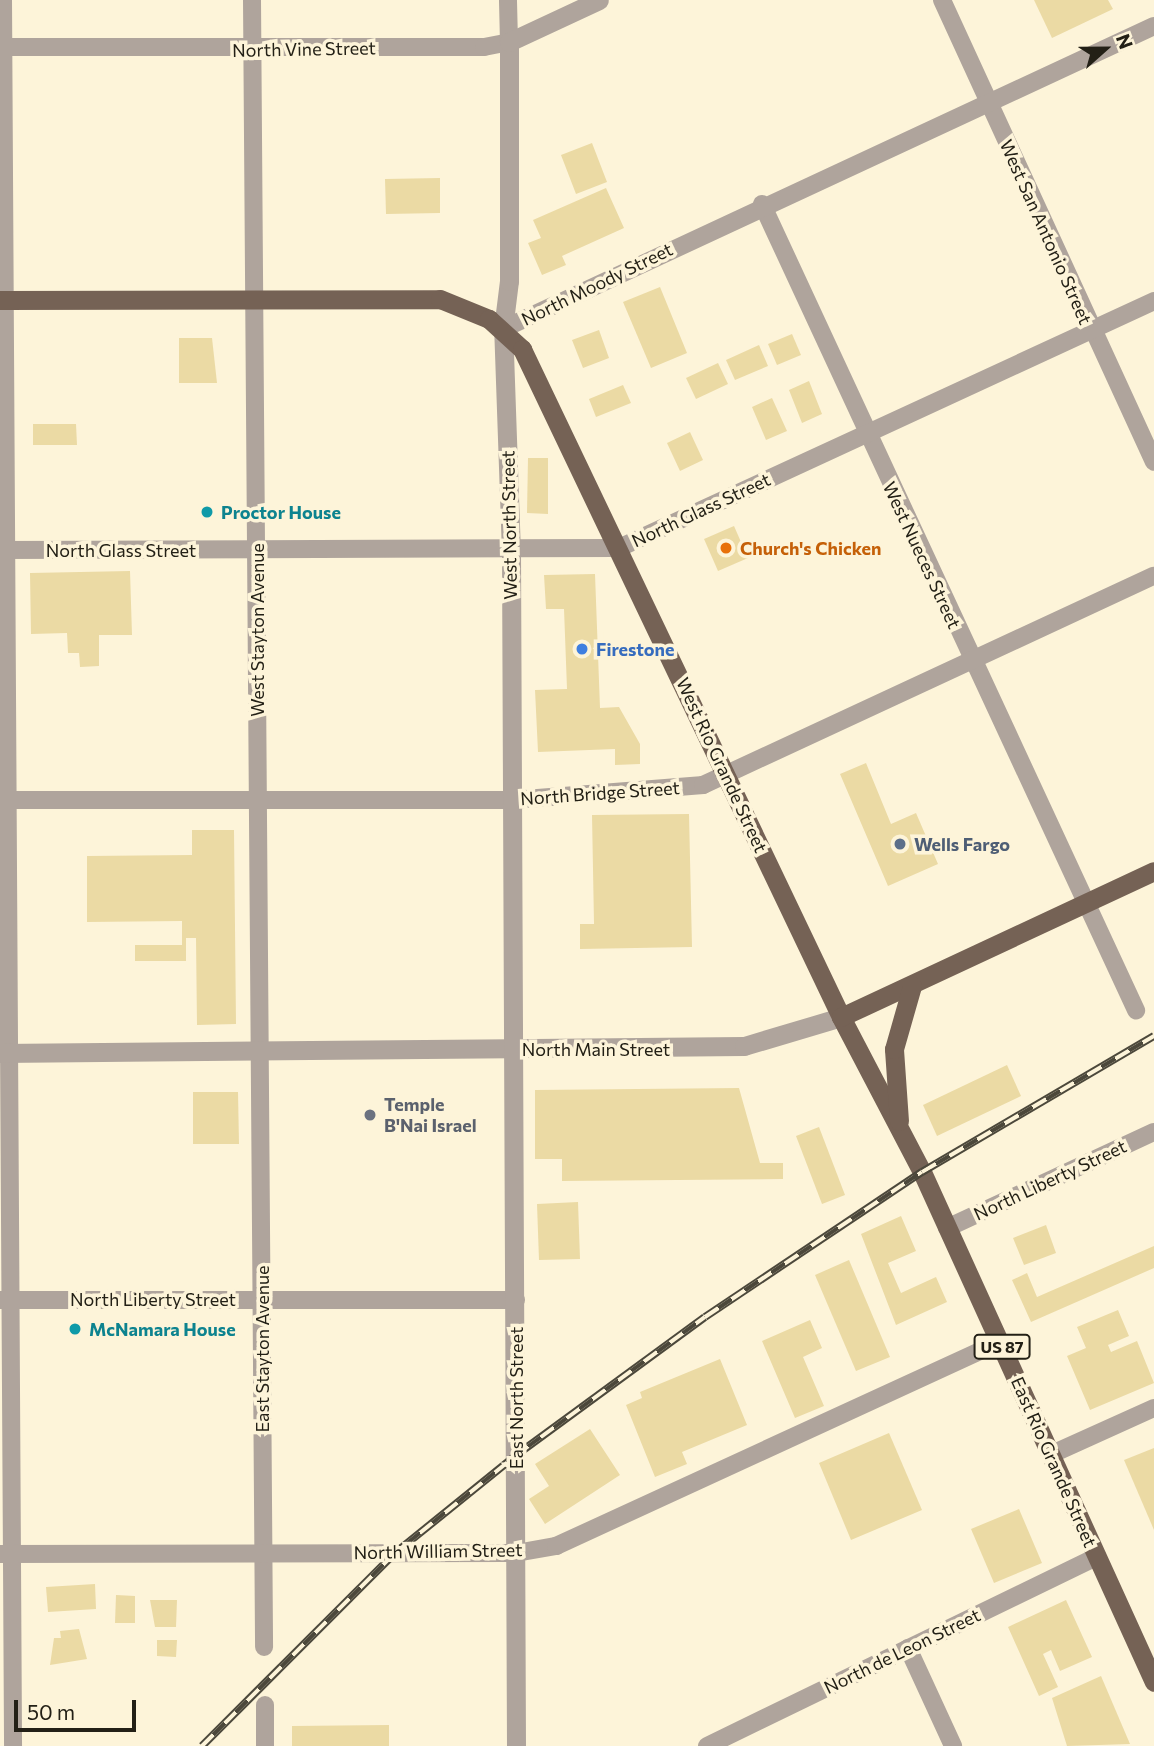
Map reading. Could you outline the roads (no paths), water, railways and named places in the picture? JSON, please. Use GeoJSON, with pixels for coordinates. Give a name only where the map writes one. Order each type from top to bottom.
{"type":"FeatureCollection","features":[{"type":"Feature","properties":{"kind":"main road","name":"North Moody Street"},"geometry":{"type":"LineString","coordinates":[[2,300],[440,299],[468,307],[503,329]]}},
{"type":"Feature","properties":{"kind":"main road","name":"West Rio Grande Street"},"geometry":{"type":"LineString","coordinates":[[503,329],[522,349],[841,1017]]}},
{"type":"Feature","properties":{"kind":"main road","name":"North Main Street"},"geometry":{"type":"LineString","coordinates":[[841,1017],[1154,871]]}},
{"type":"Feature","properties":{"kind":"main road"},"geometry":{"type":"LineString","coordinates":[[900,1129],[894,1049],[912,986]]}},
{"type":"Feature","properties":{"kind":"main road","name":"East Rio Grande Street"},"geometry":{"type":"LineString","coordinates":[[841,1017],[900,1129],[947,1228],[1154,1682]]}},
{"type":"Feature","properties":{"kind":"street"},"geometry":{"type":"LineString","coordinates":[[3,0],[5,1554],[13,1746]]}},
{"type":"Feature","properties":{"kind":"street","name":"West Stayton Avenue"},"geometry":{"type":"LineString","coordinates":[[252,0],[258,1050]]}},
{"type":"Feature","properties":{"kind":"street","name":"West North Street"},"geometry":{"type":"LineString","coordinates":[[508,0],[509,281],[503,329],[511,553],[512,1050]]}},
{"type":"Feature","properties":{"kind":"street","name":"North Vine Street"},"geometry":{"type":"LineString","coordinates":[[1,47],[251,50],[509,43],[599,0]]}},
{"type":"Feature","properties":{"kind":"street","name":"West San Antonio Street"},"geometry":{"type":"LineString","coordinates":[[942,0],[1091,331],[1154,462]]}},
{"type":"Feature","properties":{"kind":"street","name":"North Moody Street"},"geometry":{"type":"LineString","coordinates":[[503,329],[762,204],[988,104],[1154,26]]}},
{"type":"Feature","properties":{"kind":"street","name":"West Nueces Street"},"geometry":{"type":"LineString","coordinates":[[762,204],[864,435],[1136,1010]]}},
{"type":"Feature","properties":{"kind":"street","name":"North Glass Street"},"geometry":{"type":"LineString","coordinates":[[4,550],[511,553],[619,548],[1154,301]]}},
{"type":"Feature","properties":{"kind":"street","name":"North Bridge Street"},"geometry":{"type":"LineString","coordinates":[[3,800],[258,803],[512,800],[703,785],[1154,576]]}},
{"type":"Feature","properties":{"kind":"street","name":"North Main Street"},"geometry":{"type":"LineString","coordinates":[[4,1053],[744,1046],[841,1017]]}},
{"type":"Feature","properties":{"kind":"street","name":"East Stayton Avenue"},"geometry":{"type":"LineString","coordinates":[[258,1050],[264,1647]]}},
{"type":"Feature","properties":{"kind":"street","name":"East North Street"},"geometry":{"type":"LineString","coordinates":[[512,1050],[516,1300],[516,1746]]}},
{"type":"Feature","properties":{"kind":"street","name":"North Liberty Street"},"geometry":{"type":"LineString","coordinates":[[947,1228],[1154,1132]]}},
{"type":"Feature","properties":{"kind":"street","name":"North Liberty Street"},"geometry":{"type":"LineString","coordinates":[[6,1300],[516,1300]]}},
{"type":"Feature","properties":{"kind":"street","name":"North William Street"},"geometry":{"type":"LineString","coordinates":[[5,1554],[516,1553],[580,1538],[999,1342]]}},
{"type":"Feature","properties":{"kind":"street"},"geometry":{"type":"LineString","coordinates":[[1052,1454],[1154,1408]]}},
{"type":"Feature","properties":{"kind":"street","name":"North de Leon Street"},"geometry":{"type":"LineString","coordinates":[[707,1746],[1097,1557]]}},
{"type":"Feature","properties":{"kind":"street"},"geometry":{"type":"LineString","coordinates":[[908,1648],[953,1746]]}},
{"type":"Feature","properties":{"kind":"street"},"geometry":{"type":"LineString","coordinates":[[264,1705],[265,1746]]}},
{"type":"Feature","properties":{"kind":"railway"},"geometry":{"type":"LineString","coordinates":[[202,1746],[395,1553],[515,1456],[705,1317],[922,1172],[1154,1036]]}},
{"type":"Feature","properties":{"kind":"place","name":"Proctor House"},"geometry":{"type":"Point","coordinates":[207,512]}},
{"type":"Feature","properties":{"kind":"place","name":"Church's Chicken"},"geometry":{"type":"Point","coordinates":[726,548]}},
{"type":"Feature","properties":{"kind":"place","name":"Firestone"},"geometry":{"type":"Point","coordinates":[582,649]}},
{"type":"Feature","properties":{"kind":"place","name":"Wells Fargo"},"geometry":{"type":"Point","coordinates":[900,844]}},
{"type":"Feature","properties":{"kind":"place","name":"Temple B'Nai Israel"},"geometry":{"type":"Point","coordinates":[370,1115]}},
{"type":"Feature","properties":{"kind":"place","name":"McNamara House"},"geometry":{"type":"Point","coordinates":[75,1329]}}]}
